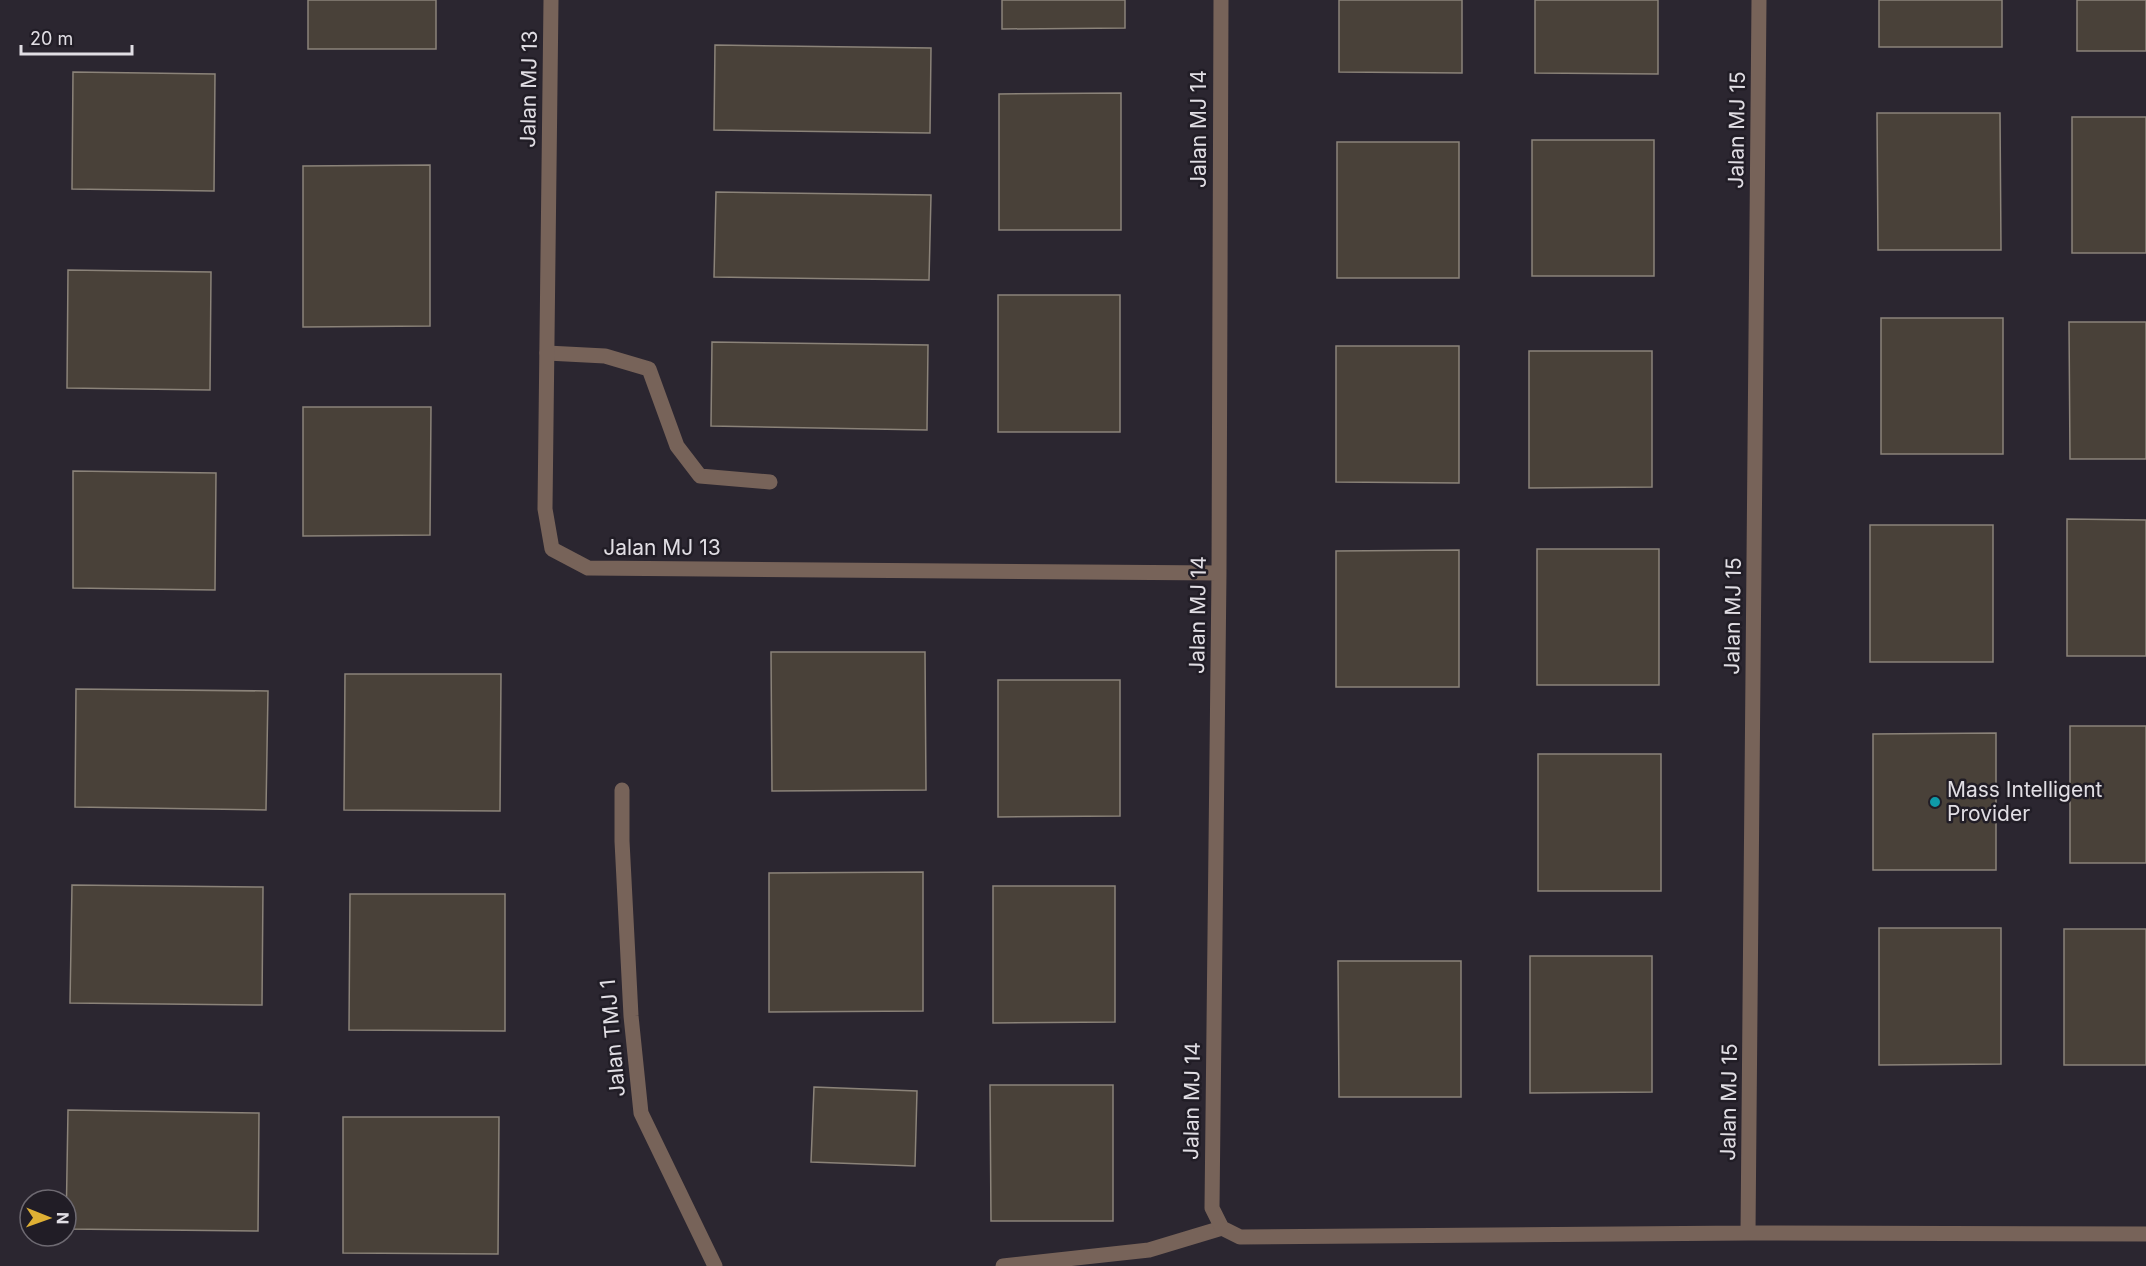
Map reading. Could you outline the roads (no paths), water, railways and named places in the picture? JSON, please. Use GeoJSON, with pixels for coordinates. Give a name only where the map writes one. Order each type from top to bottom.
{"type":"FeatureCollection","features":[{"type":"Feature","properties":{"kind":"street","name":"Jalan MJ 13"},"geometry":{"type":"LineString","coordinates":[[551,0],[545,510],[552,549],[588,568],[1219,573]]}},
{"type":"Feature","properties":{"kind":"street","name":"Jalan MJ 14"},"geometry":{"type":"LineString","coordinates":[[1221,0],[1219,573],[1212,1208],[1222,1228]]}},
{"type":"Feature","properties":{"kind":"street","name":"Jalan MJ 15"},"geometry":{"type":"LineString","coordinates":[[1748,1233],[1759,0]]}},
{"type":"Feature","properties":{"kind":"street"},"geometry":{"type":"LineString","coordinates":[[547,353],[605,356],[649,369],[677,446],[700,476],[770,482]]}},
{"type":"Feature","properties":{"kind":"street","name":"Jalan TMJ 1"},"geometry":{"type":"LineString","coordinates":[[622,790],[622,841],[631,1016],[641,1113],[715,1266]]}},
{"type":"Feature","properties":{"kind":"street"},"geometry":{"type":"LineString","coordinates":[[1003,1266],[1149,1250],[1222,1228],[1240,1237],[1748,1233],[2146,1234]]}},
{"type":"Feature","properties":{"kind":"place","name":"Mass Intelligent Provider"},"geometry":{"type":"Point","coordinates":[1935,802]}}]}
